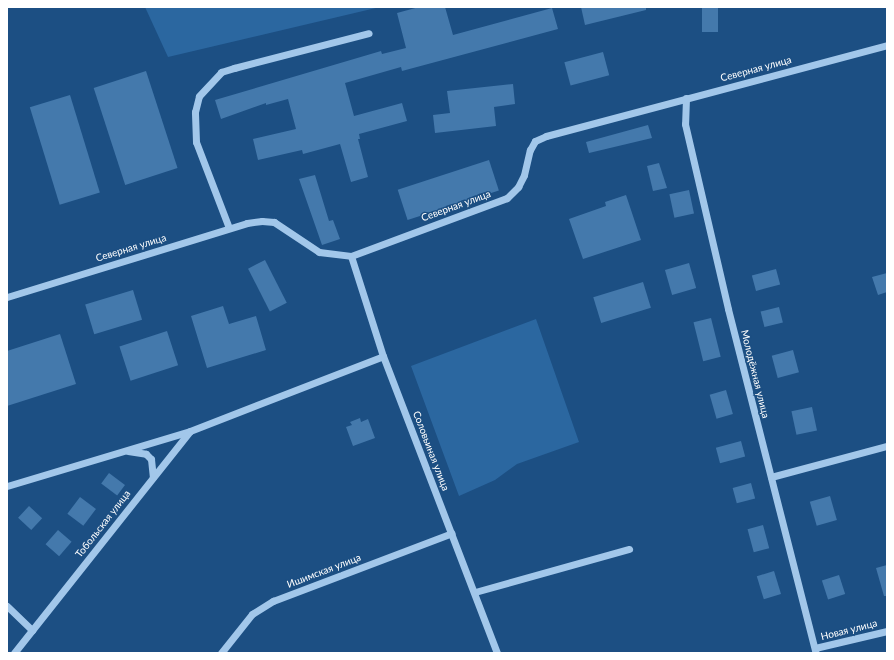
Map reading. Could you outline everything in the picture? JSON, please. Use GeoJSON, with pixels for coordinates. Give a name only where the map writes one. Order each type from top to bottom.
{"type":"FeatureCollection","features":[{"type":"Feature","properties":{"kind":"street"},"geometry":{"type":"LineString","coordinates":[[229,228],[196,142],[195,112],[199,96],[221,72],[369,33]]}},
{"type":"Feature","properties":{"kind":"street","name":"Северная улица"},"geometry":{"type":"LineString","coordinates":[[7,297],[247,223],[274,222],[319,252],[351,256],[507,198],[518,187],[524,175],[530,150],[535,141],[540,138],[887,45]]}},
{"type":"Feature","properties":{"kind":"street","name":"Молодёжная улица"},"geometry":{"type":"LineString","coordinates":[[686,98],[685,124],[771,477],[816,651]]}},
{"type":"Feature","properties":{"kind":"street","name":"Соловьиная улица"},"geometry":{"type":"LineString","coordinates":[[351,256],[383,356],[497,653]]}},
{"type":"Feature","properties":{"kind":"street"},"geometry":{"type":"LineString","coordinates":[[7,486],[190,430],[383,356]]}},
{"type":"Feature","properties":{"kind":"street","name":"Тобольская улица"},"geometry":{"type":"LineString","coordinates":[[14,653],[190,430]]}},
{"type":"Feature","properties":{"kind":"street"},"geometry":{"type":"LineString","coordinates":[[771,477],[887,446]]}},
{"type":"Feature","properties":{"kind":"street"},"geometry":{"type":"LineString","coordinates":[[120,452],[136,451],[146,454],[151,458],[153,477]]}},
{"type":"Feature","properties":{"kind":"street","name":"Ишимская улица"},"geometry":{"type":"LineString","coordinates":[[221,653],[252,614],[273,601],[452,533]]}},
{"type":"Feature","properties":{"kind":"street"},"geometry":{"type":"LineString","coordinates":[[474,592],[629,549]]}},
{"type":"Feature","properties":{"kind":"street"},"geometry":{"type":"LineString","coordinates":[[7,606],[32,630]]}},
{"type":"Feature","properties":{"kind":"street","name":"Новая улица"},"geometry":{"type":"LineString","coordinates":[[816,651],[887,631]]}},
{"type":"Feature","properties":{"kind":"shaded area"},"geometry":{"type":"Polygon","coordinates":[[[145,7],[380,7],[168,57],[145,7]]]}},
{"type":"Feature","properties":{"kind":"shaded area"},"geometry":{"type":"Polygon","coordinates":[[[536,319],[579,442],[517,464],[495,480],[459,496],[411,366],[536,319]]]}},
{"type":"Feature","properties":{"kind":"building"},"geometry":{"type":"Polygon","coordinates":[[[419,7],[445,7],[453,35],[552,8],[558,29],[402,71],[401,67],[345,83],[354,116],[402,103],[407,121],[359,134],[360,139],[358,139],[368,177],[351,182],[340,144],[303,154],[302,150],[258,160],[253,139],[296,129],[288,99],[266,105],[266,103],[221,119],[215,100],[381,51],[382,54],[406,48],[397,13],[419,7]]]}},
{"type":"Feature","properties":{"kind":"building"},"geometry":{"type":"Polygon","coordinates":[[[581,7],[646,7],[646,10],[585,25],[581,7]]]}},
{"type":"Feature","properties":{"kind":"building"},"geometry":{"type":"Polygon","coordinates":[[[702,7],[718,7],[718,32],[702,32],[702,7]]]}},
{"type":"Feature","properties":{"kind":"building"},"geometry":{"type":"Polygon","coordinates":[[[603,52],[609,75],[571,86],[564,62],[603,52]]]}},
{"type":"Feature","properties":{"kind":"building"},"geometry":{"type":"Polygon","coordinates":[[[146,71],[178,168],[125,185],[94,88],[146,71]]]}},
{"type":"Feature","properties":{"kind":"building"},"geometry":{"type":"Polygon","coordinates":[[[513,84],[515,104],[494,107],[496,126],[435,133],[433,115],[450,113],[447,91],[513,84]]]}},
{"type":"Feature","properties":{"kind":"building"},"geometry":{"type":"Polygon","coordinates":[[[70,95],[100,193],[60,205],[30,107],[70,95]]]}},
{"type":"Feature","properties":{"kind":"building"},"geometry":{"type":"Polygon","coordinates":[[[648,125],[652,138],[589,153],[586,142],[648,125]]]}},
{"type":"Feature","properties":{"kind":"building"},"geometry":{"type":"Polygon","coordinates":[[[489,160],[499,190],[408,220],[398,190],[489,160]]]}},
{"type":"Feature","properties":{"kind":"building"},"geometry":{"type":"Polygon","coordinates":[[[659,163],[667,188],[653,191],[647,166],[659,163]]]}},
{"type":"Feature","properties":{"kind":"building"},"geometry":{"type":"Polygon","coordinates":[[[315,175],[329,221],[333,220],[340,239],[322,245],[299,179],[315,175]]]}},
{"type":"Feature","properties":{"kind":"building"},"geometry":{"type":"Polygon","coordinates":[[[689,190],[694,213],[674,218],[669,194],[689,190]]]}},
{"type":"Feature","properties":{"kind":"building"},"geometry":{"type":"Polygon","coordinates":[[[626,195],[641,240],[583,259],[569,219],[606,206],[605,202],[626,195]]]}},
{"type":"Feature","properties":{"kind":"building"},"geometry":{"type":"Polygon","coordinates":[[[265,260],[287,303],[270,311],[248,269],[265,260]]]}},
{"type":"Feature","properties":{"kind":"building"},"geometry":{"type":"Polygon","coordinates":[[[689,263],[696,288],[672,295],[665,270],[689,263]]]}},
{"type":"Feature","properties":{"kind":"building"},"geometry":{"type":"Polygon","coordinates":[[[776,269],[780,284],[756,291],[752,275],[776,269]]]}},
{"type":"Feature","properties":{"kind":"building"},"geometry":{"type":"Polygon","coordinates":[[[887,273],[887,292],[878,295],[872,277],[887,273]]]}},
{"type":"Feature","properties":{"kind":"building"},"geometry":{"type":"Polygon","coordinates":[[[643,282],[651,308],[601,323],[593,297],[643,282]]]}},
{"type":"Feature","properties":{"kind":"building"},"geometry":{"type":"Polygon","coordinates":[[[133,290],[142,320],[94,334],[85,305],[133,290]]]}},
{"type":"Feature","properties":{"kind":"building"},"geometry":{"type":"Polygon","coordinates":[[[223,306],[229,324],[256,316],[266,350],[207,368],[191,316],[223,306]]]}},
{"type":"Feature","properties":{"kind":"building"},"geometry":{"type":"Polygon","coordinates":[[[779,307],[783,323],[764,327],[761,312],[779,307]]]}},
{"type":"Feature","properties":{"kind":"building"},"geometry":{"type":"Polygon","coordinates":[[[711,318],[721,357],[703,361],[694,322],[711,318]]]}},
{"type":"Feature","properties":{"kind":"building"},"geometry":{"type":"Polygon","coordinates":[[[167,331],[178,365],[131,381],[119,346],[167,331]]]}},
{"type":"Feature","properties":{"kind":"building"},"geometry":{"type":"Polygon","coordinates":[[[60,334],[76,384],[7,406],[7,351],[60,334]]]}},
{"type":"Feature","properties":{"kind":"building"},"geometry":{"type":"Polygon","coordinates":[[[793,350],[799,372],[778,378],[772,356],[793,350]]]}},
{"type":"Feature","properties":{"kind":"building"},"geometry":{"type":"Polygon","coordinates":[[[726,390],[733,414],[717,419],[710,395],[726,390]]]}},
{"type":"Feature","properties":{"kind":"building"},"geometry":{"type":"Polygon","coordinates":[[[812,407],[817,430],[796,435],[791,411],[812,407]]]}},
{"type":"Feature","properties":{"kind":"building"},"geometry":{"type":"Polygon","coordinates":[[[360,418],[361,422],[368,419],[375,438],[353,446],[346,427],[352,425],[350,422],[360,418]]]}},
{"type":"Feature","properties":{"kind":"building"},"geometry":{"type":"Polygon","coordinates":[[[741,441],[745,456],[720,463],[716,448],[741,441]]]}},
{"type":"Feature","properties":{"kind":"building"},"geometry":{"type":"Polygon","coordinates":[[[109,473],[125,485],[117,495],[101,483],[109,473]]]}},
{"type":"Feature","properties":{"kind":"building"},"geometry":{"type":"Polygon","coordinates":[[[751,483],[755,498],[737,503],[733,488],[751,483]]]}},
{"type":"Feature","properties":{"kind":"building"},"geometry":{"type":"Polygon","coordinates":[[[830,496],[837,520],[817,526],[810,502],[830,496]]]}},
{"type":"Feature","properties":{"kind":"building"},"geometry":{"type":"Polygon","coordinates":[[[80,497],[96,509],[83,526],[67,514],[80,497]]]}},
{"type":"Feature","properties":{"kind":"building"},"geometry":{"type":"Polygon","coordinates":[[[29,506],[42,518],[31,530],[18,518],[29,506]]]}},
{"type":"Feature","properties":{"kind":"building"},"geometry":{"type":"Polygon","coordinates":[[[763,525],[769,548],[754,552],[748,529],[763,525]]]}},
{"type":"Feature","properties":{"kind":"building"},"geometry":{"type":"Polygon","coordinates":[[[58,530],[72,542],[59,556],[46,544],[58,530]]]}},
{"type":"Feature","properties":{"kind":"building"},"geometry":{"type":"Polygon","coordinates":[[[887,565],[887,596],[884,596],[876,568],[887,565]]]}},
{"type":"Feature","properties":{"kind":"building"},"geometry":{"type":"Polygon","coordinates":[[[774,571],[781,594],[764,599],[757,576],[774,571]]]}},
{"type":"Feature","properties":{"kind":"building"},"geometry":{"type":"Polygon","coordinates":[[[839,575],[845,594],[828,600],[822,581],[839,575]]]}}]}
